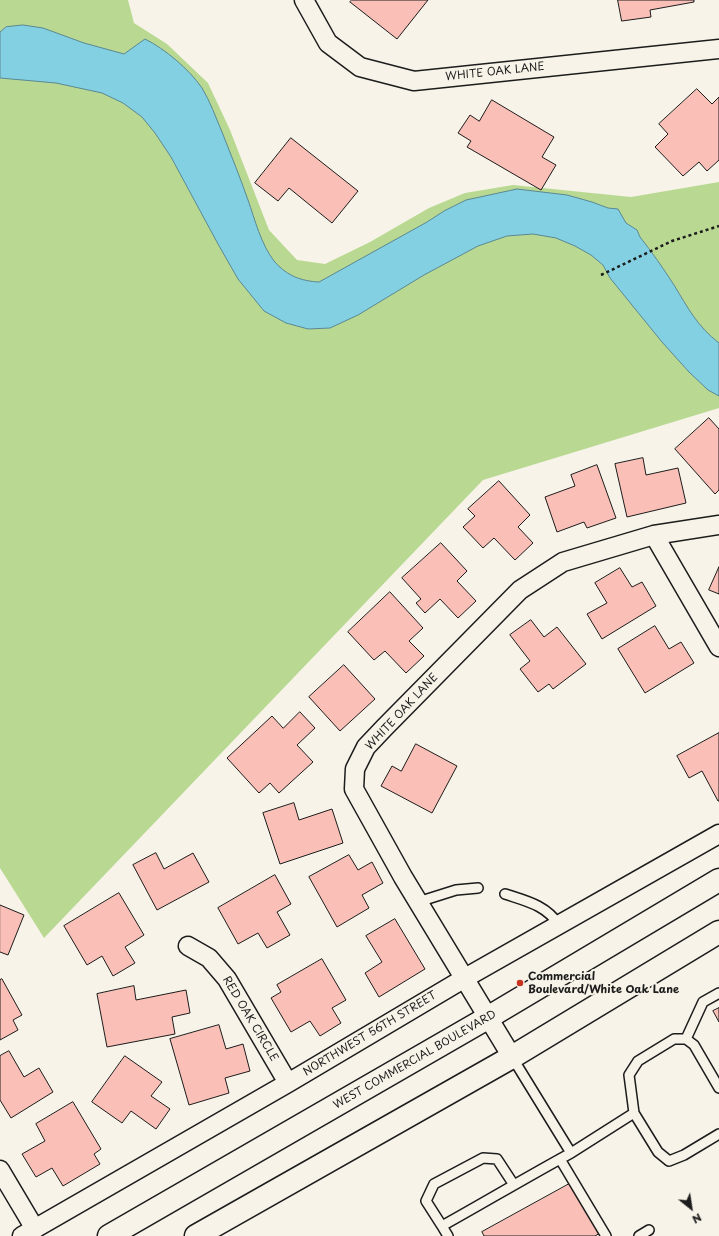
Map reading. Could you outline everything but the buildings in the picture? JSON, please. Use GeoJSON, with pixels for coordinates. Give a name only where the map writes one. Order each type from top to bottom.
{"type":"FeatureCollection","features":[{"type":"Feature","properties":{"kind":"highway","name":"WEST COMMERCIAL BOULEVARD"},"geometry":{"type":"LineString","coordinates":[[109,1236],[488,1017],[719,880]]}},
{"type":"Feature","properties":{"kind":"highway"},"geometry":{"type":"LineString","coordinates":[[196,1236],[512,1057],[719,932]]}},
{"type":"Feature","properties":{"kind":"street","name":"WHITE OAK LANE"},"geometry":{"type":"LineString","coordinates":[[304,0],[328,43],[360,67],[414,81],[719,49]]}},
{"type":"Feature","properties":{"kind":"street","name":"WHITE OAK LANE"},"geometry":{"type":"LineString","coordinates":[[512,1057],[418,902],[354,789],[355,769],[366,747],[520,590],[563,562],[654,535],[719,525]]}},
{"type":"Feature","properties":{"kind":"street"},"geometry":{"type":"LineString","coordinates":[[654,535],[719,647]]}},
{"type":"Feature","properties":{"kind":"street","name":"NORTHWEST 56TH STREET"},"geometry":{"type":"LineString","coordinates":[[29,1232],[288,1083],[464,978],[719,834]]}},
{"type":"Feature","properties":{"kind":"street","name":"RED OAK CIRCLE"},"geometry":{"type":"LineString","coordinates":[[188,946],[209,958],[227,979],[288,1083]]}},
{"type":"Feature","properties":{"kind":"street"},"geometry":{"type":"LineString","coordinates":[[0,1170],[29,1232]]}},
{"type":"Feature","properties":{"kind":"lane"},"geometry":{"type":"LineString","coordinates":[[418,902],[456,890],[478,888]]}},
{"type":"Feature","properties":{"kind":"lane"},"geometry":{"type":"LineString","coordinates":[[505,894],[533,903],[553,916],[559,925]]}},
{"type":"Feature","properties":{"kind":"lane"},"geometry":{"type":"LineString","coordinates":[[686,1039],[703,1002],[719,993]]}},
{"type":"Feature","properties":{"kind":"lane"},"geometry":{"type":"LineString","coordinates":[[719,1088],[694,1045],[686,1039],[674,1039],[638,1061],[629,1075],[634,1113],[658,1152],[669,1161],[684,1155],[719,1134]]}},
{"type":"Feature","properties":{"kind":"lane"},"geometry":{"type":"LineString","coordinates":[[512,1057],[571,1153]]}},
{"type":"Feature","properties":{"kind":"lane"},"geometry":{"type":"LineString","coordinates":[[442,1226],[571,1153],[634,1113]]}},
{"type":"Feature","properties":{"kind":"lane"},"geometry":{"type":"LineString","coordinates":[[448,1236],[426,1201],[434,1184],[483,1158],[497,1159],[514,1185]]}},
{"type":"Feature","properties":{"kind":"lane"},"geometry":{"type":"LineString","coordinates":[[560,1159],[606,1236]]}},
{"type":"Feature","properties":{"kind":"lane"},"geometry":{"type":"LineString","coordinates":[[639,1236],[649,1230]]}},
{"type":"Feature","properties":{"kind":"path"},"geometry":{"type":"LineString","coordinates":[[601,274],[672,241],[719,226]]}},
{"type":"Feature","properties":{"kind":"green space"},"geometry":{"type":"Polygon","coordinates":[[[0,0],[128,0],[134,23],[167,44],[208,83],[230,130],[269,230],[297,260],[325,264],[370,242],[429,208],[465,193],[513,185],[631,197],[719,182],[719,408],[483,480],[44,938],[0,868],[0,0]]]}},
{"type":"Feature","properties":{"kind":"water"},"geometry":{"type":"Polygon","coordinates":[[[23,25],[43,28],[84,43],[124,54],[145,39],[161,48],[184,67],[202,88],[210,104],[239,174],[265,247],[279,266],[289,274],[300,279],[319,282],[466,200],[517,189],[567,195],[608,208],[618,209],[626,223],[637,230],[640,237],[666,272],[699,323],[711,337],[719,343],[719,396],[708,390],[689,372],[662,342],[610,278],[603,265],[591,255],[575,246],[556,238],[533,234],[507,236],[478,246],[424,275],[358,315],[330,328],[308,329],[286,323],[264,311],[238,279],[171,157],[142,117],[123,103],[102,93],[56,83],[0,78],[0,32],[6,27],[23,25]]]}},
{"type":"Feature","properties":{"kind":"place","name":"Commercial Boulevard/White Oak Lane"},"geometry":{"type":"Point","coordinates":[520,983]}}]}
